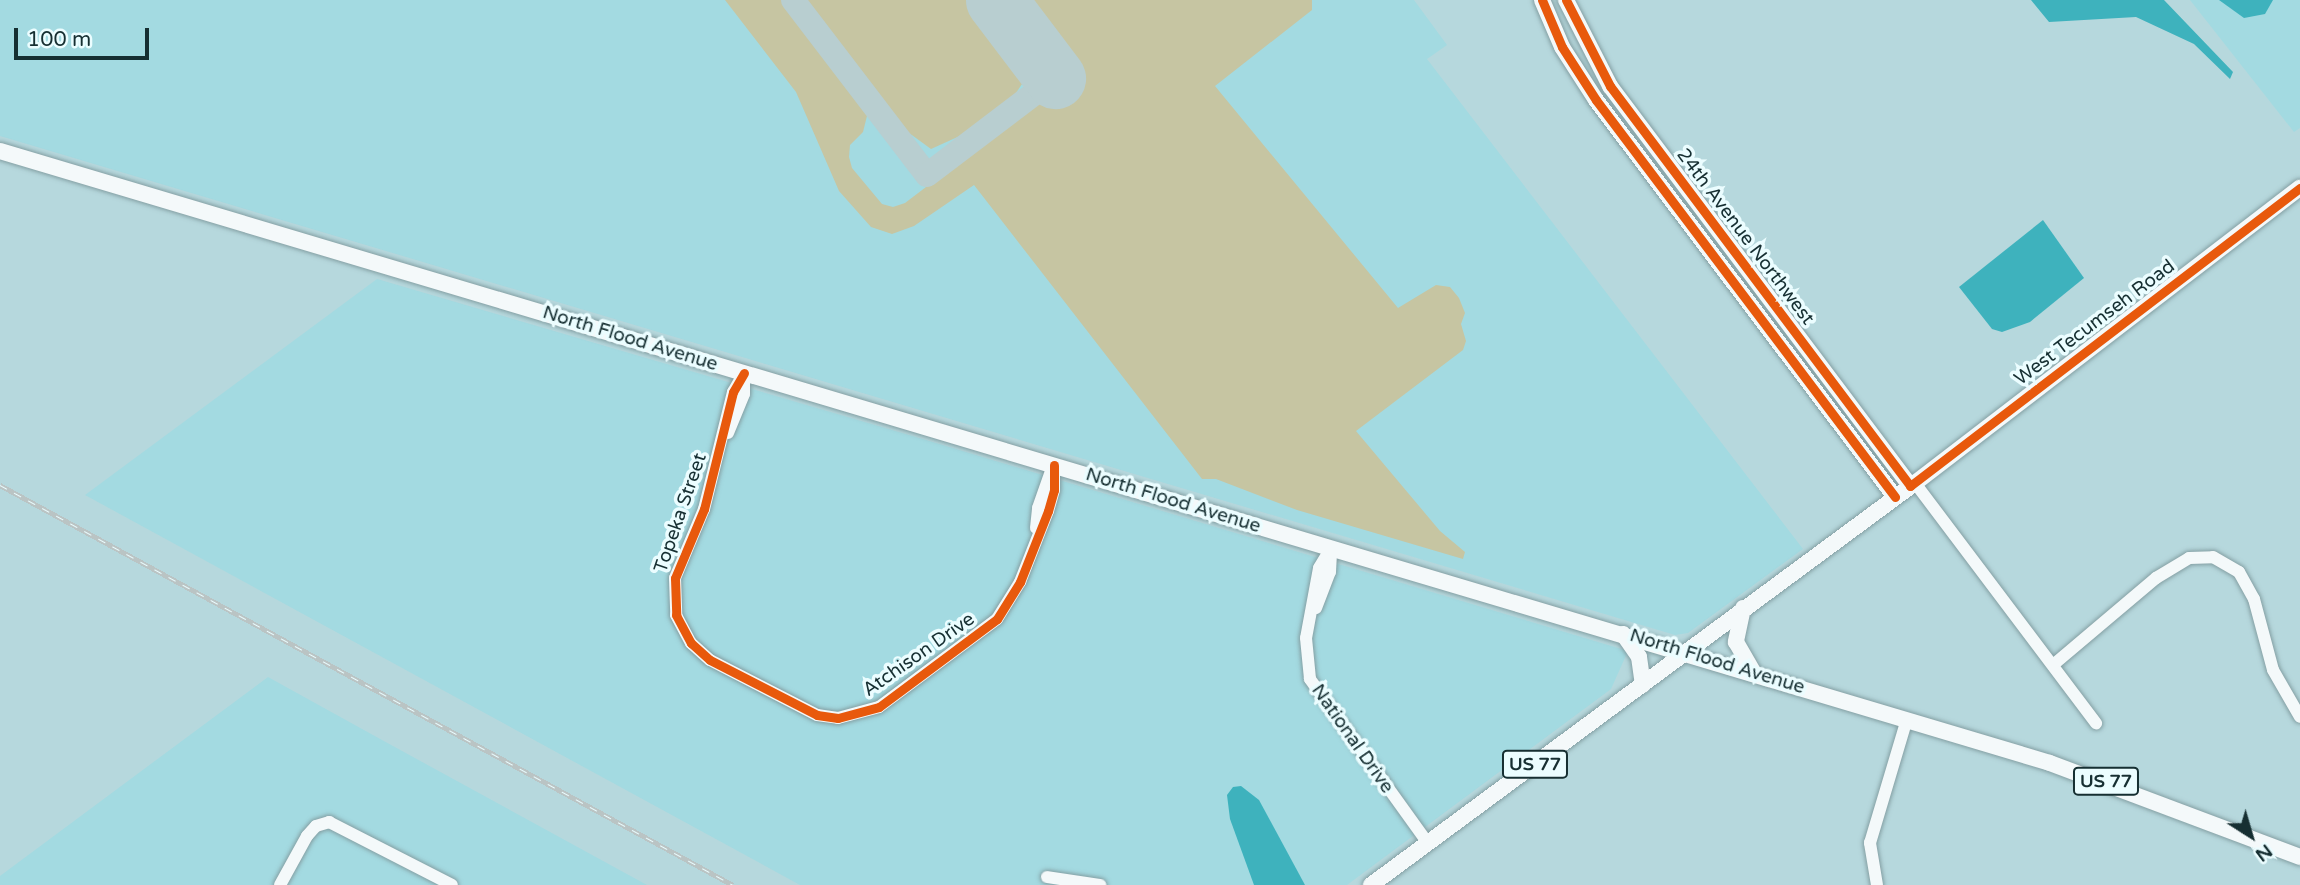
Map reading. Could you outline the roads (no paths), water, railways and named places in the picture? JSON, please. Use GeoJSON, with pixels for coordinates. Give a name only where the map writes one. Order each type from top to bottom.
{"type":"FeatureCollection","features":[{"type":"Feature","properties":{"kind":"main road","name":"24th Avenue Northwest"},"geometry":{"type":"LineString","coordinates":[[1542,0],[1572,65],[1596,100],[1895,497]]}},
{"type":"Feature","properties":{"kind":"main road","name":"24th Avenue Northwest"},"geometry":{"type":"LineString","coordinates":[[1566,0],[1610,86],[1912,484]]}},
{"type":"Feature","properties":{"kind":"main road","name":"North Flood Avenue"},"geometry":{"type":"LineString","coordinates":[[0,151],[1907,719],[2102,780],[2300,857]]}},
{"type":"Feature","properties":{"kind":"main road","name":"West Tecumseh Road"},"geometry":{"type":"LineString","coordinates":[[1377,883],[1895,497],[2300,188]]}},
{"type":"Feature","properties":{"kind":"main road"},"geometry":{"type":"LineString","coordinates":[[1744,608],[1736,644],[1754,673]]}},
{"type":"Feature","properties":{"kind":"main road"},"geometry":{"type":"LineString","coordinates":[[1623,634],[1639,657],[1643,685]]}},
{"type":"Feature","properties":{"kind":"street","name":"Topeka Street"},"geometry":{"type":"LineString","coordinates":[[743,678],[691,643],[674,603],[678,569],[704,509],[722,446],[744,394],[744,373]]}},
{"type":"Feature","properties":{"kind":"street","name":"Atchison Drive"},"geometry":{"type":"LineString","coordinates":[[743,678],[826,717],[872,711],[998,619],[1020,582],[1035,539],[1038,508],[1054,465]]}},
{"type":"Feature","properties":{"kind":"street","name":"24th Avenue Northwest"},"geometry":{"type":"LineString","coordinates":[[1912,484],[2096,723]]}},
{"type":"Feature","properties":{"kind":"street","name":"National Drive"},"geometry":{"type":"LineString","coordinates":[[1331,548],[1319,568],[1308,624],[1305,657],[1314,686],[1428,843]]}},
{"type":"Feature","properties":{"kind":"street"},"geometry":{"type":"LineString","coordinates":[[2053,666],[2156,578],[2189,558],[2213,557],[2239,572],[2254,598],[2273,670],[2300,717]]}},
{"type":"Feature","properties":{"kind":"street"},"geometry":{"type":"LineString","coordinates":[[1877,885],[1870,842],[1907,719]]}},
{"type":"Feature","properties":{"kind":"street"},"geometry":{"type":"LineString","coordinates":[[280,885],[307,836],[316,826],[329,822],[452,885]]}},
{"type":"Feature","properties":{"kind":"street"},"geometry":{"type":"LineString","coordinates":[[1047,877],[1100,885]]}},
{"type":"Feature","properties":{"kind":"water"},"geometry":{"type":"Polygon","coordinates":[[[2031,0],[2164,0],[2233,72],[2230,79],[2194,44],[2136,17],[2049,22],[2031,0]]]}},
{"type":"Feature","properties":{"kind":"water"},"geometry":{"type":"Polygon","coordinates":[[[2219,0],[2273,0],[2265,14],[2244,18],[2219,0]]]}},
{"type":"Feature","properties":{"kind":"water"},"geometry":{"type":"Polygon","coordinates":[[[2043,220],[2084,278],[2030,322],[2002,332],[1992,329],[1959,287],[2043,220]]]}},
{"type":"Feature","properties":{"kind":"water"},"geometry":{"type":"Polygon","coordinates":[[[1241,786],[1259,800],[1305,885],[1254,885],[1230,819],[1227,795],[1233,787],[1241,786]]]}},
{"type":"Feature","properties":{"kind":"railway"},"geometry":{"type":"LineString","coordinates":[[0,485],[733,885]]}}]}
